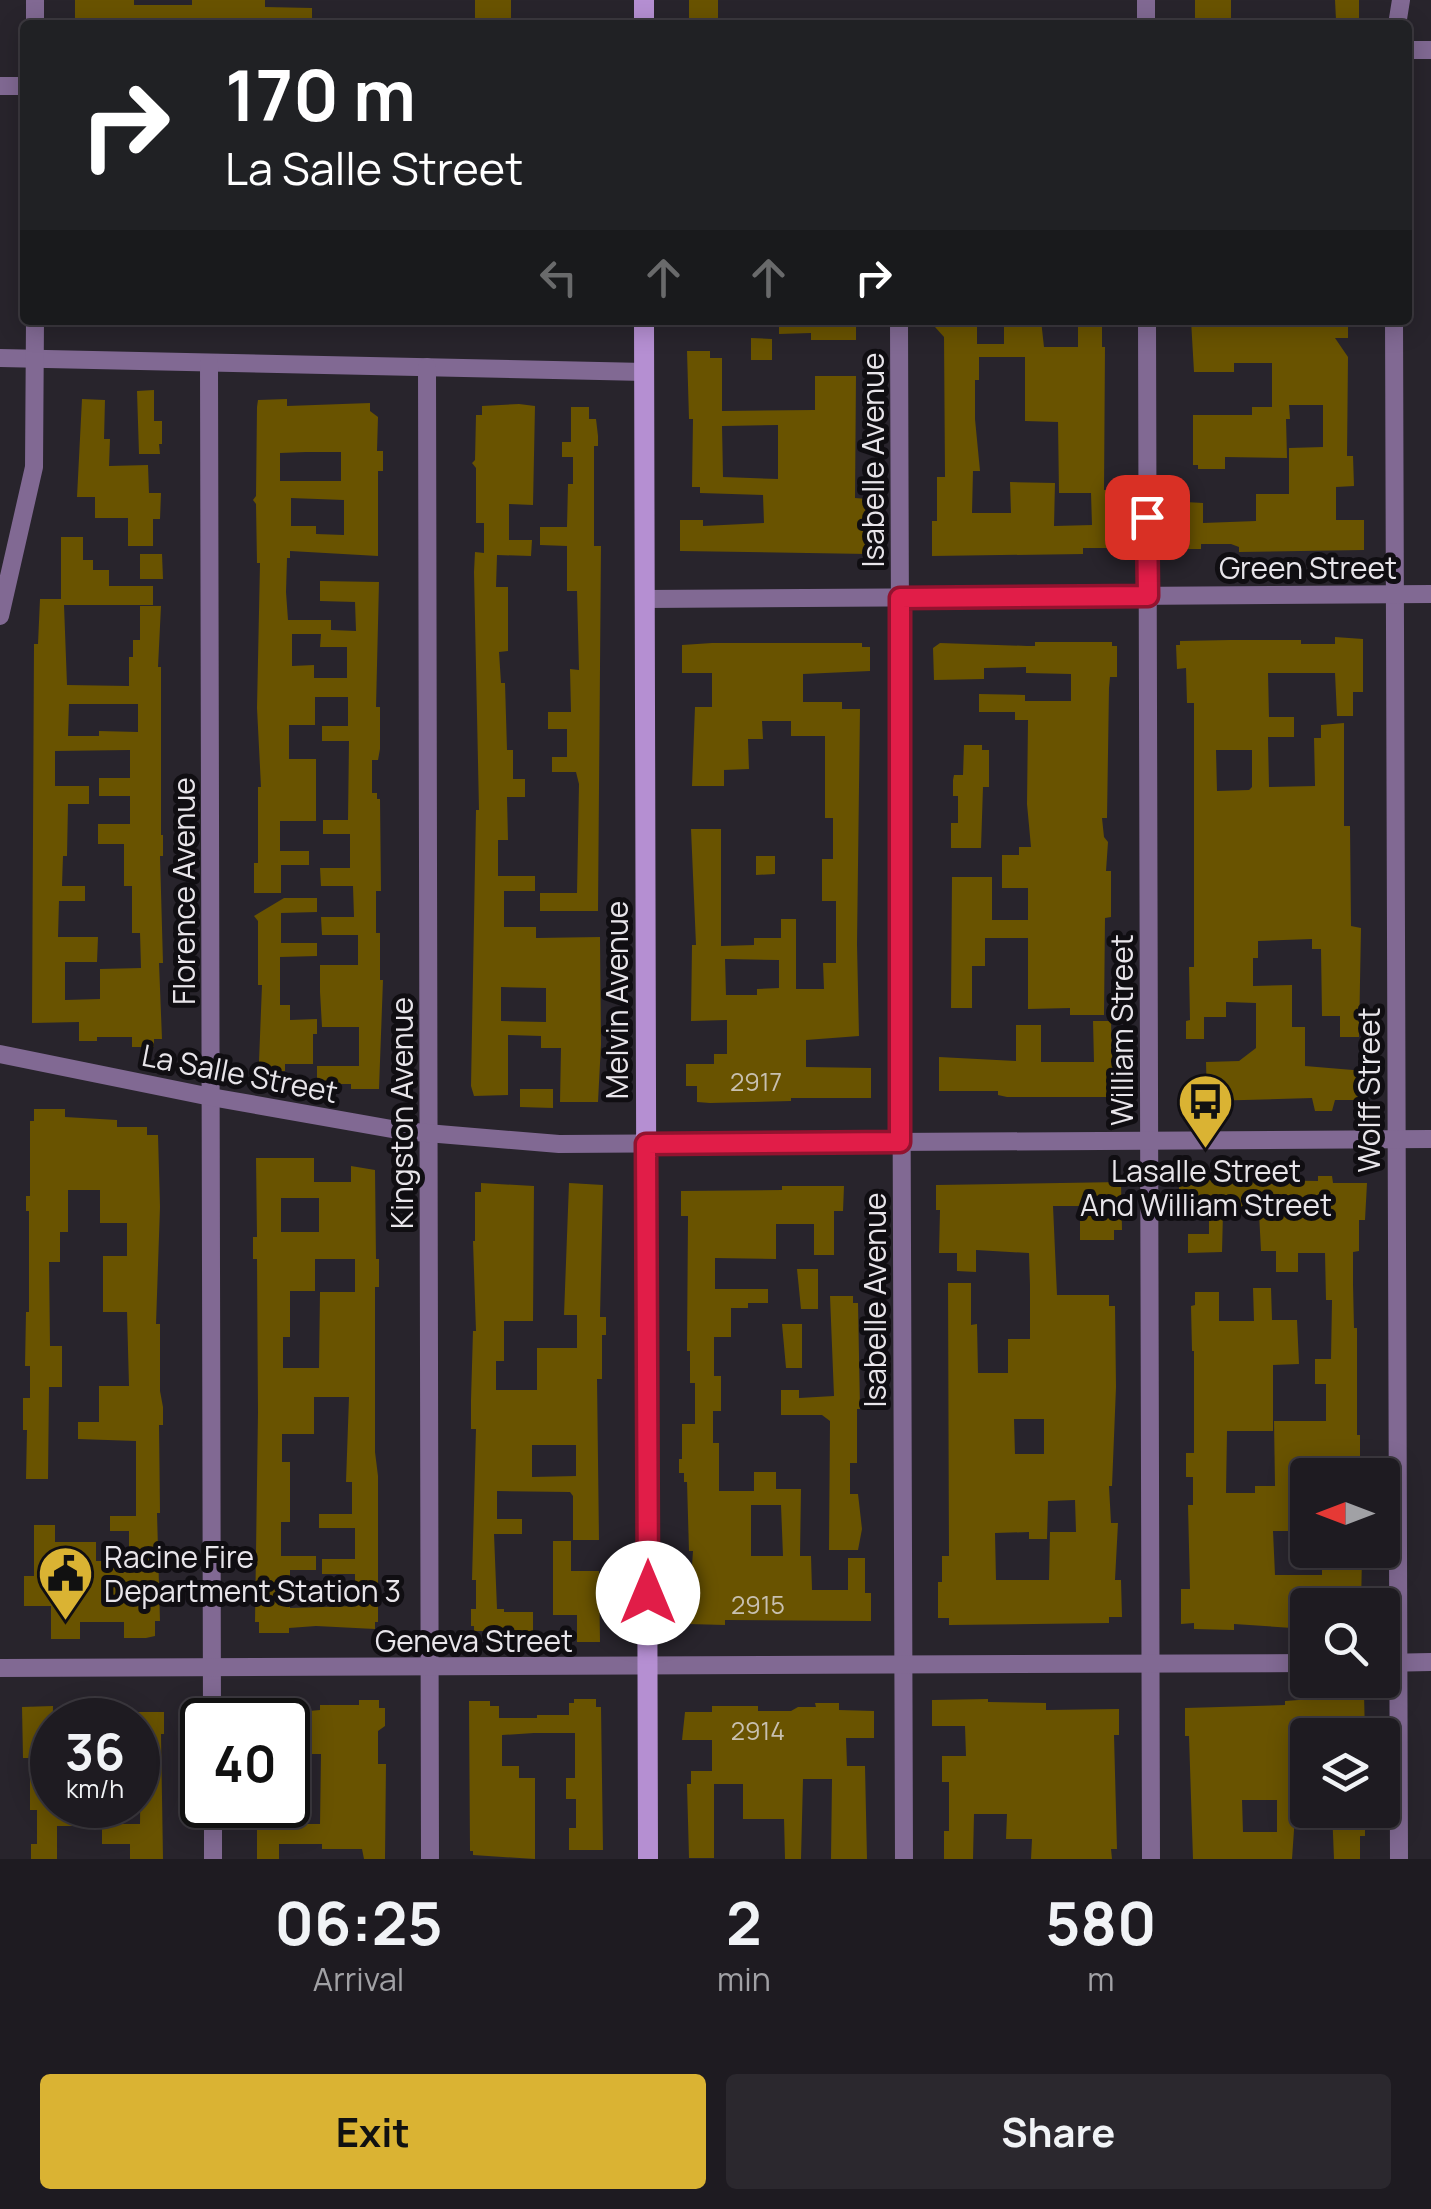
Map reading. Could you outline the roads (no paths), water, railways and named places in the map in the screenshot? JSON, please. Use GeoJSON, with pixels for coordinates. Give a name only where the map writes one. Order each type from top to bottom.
{"type":"FeatureCollection","features":[{"type":"Feature","properties":{"kind":"street"},"geometry":{"type":"LineString","coordinates":[[0,616],[34,467],[36,325]]}},
{"type":"Feature","properties":{"kind":"street","name":"Melvin Avenue"},"geometry":{"type":"LineString","coordinates":[[644,325],[648,1859]]}},
{"type":"Feature","properties":{"kind":"street","name":"Isabelle Avenue"},"geometry":{"type":"LineString","coordinates":[[899,325],[904,1859]]}},
{"type":"Feature","properties":{"kind":"street","name":"William Street"},"geometry":{"type":"LineString","coordinates":[[1146,325],[1152,1859]]}},
{"type":"Feature","properties":{"kind":"street","name":"Wolff Street"},"geometry":{"type":"LineString","coordinates":[[1391,1588],[1396,1139],[1394,325]]}},
{"type":"Feature","properties":{"kind":"street"},"geometry":{"type":"LineString","coordinates":[[0,358],[645,372]]}},
{"type":"Feature","properties":{"kind":"street","name":"Florence Avenue"},"geometry":{"type":"LineString","coordinates":[[209,363],[212,1698]]}},
{"type":"Feature","properties":{"kind":"street","name":"Kingston Avenue"},"geometry":{"type":"LineString","coordinates":[[426,367],[430,1859]]}},
{"type":"Feature","properties":{"kind":"street","name":"Green Street"},"geometry":{"type":"LineString","coordinates":[[645,599],[1431,594]]}},
{"type":"Feature","properties":{"kind":"street","name":"La Salle Street"},"geometry":{"type":"LineString","coordinates":[[0,1054],[211,1097],[429,1134],[559,1144],[1431,1139]]}},
{"type":"Feature","properties":{"kind":"street"},"geometry":{"type":"LineString","coordinates":[[1400,1663],[1431,1662]]}},
{"type":"Feature","properties":{"kind":"street","name":"Geneva Street"},"geometry":{"type":"LineString","coordinates":[[0,1668],[1290,1663]]}},
{"type":"Feature","properties":{"kind":"street","name":"Wolff Street"},"geometry":{"type":"LineString","coordinates":[[1392,1698],[1399,1859]]}},
{"type":"Feature","properties":{"kind":"street"},"geometry":{"type":"LineString","coordinates":[[212,1828],[213,1859]]}},
{"type":"Feature","properties":{"kind":"place","name":"Lasalle Street And William Street"},"geometry":{"type":"Point","coordinates":[1206,1151]}},
{"type":"Feature","properties":{"kind":"place","name":"Racine Fire Department Station 3"},"geometry":{"type":"Point","coordinates":[65,1622]}}]}
